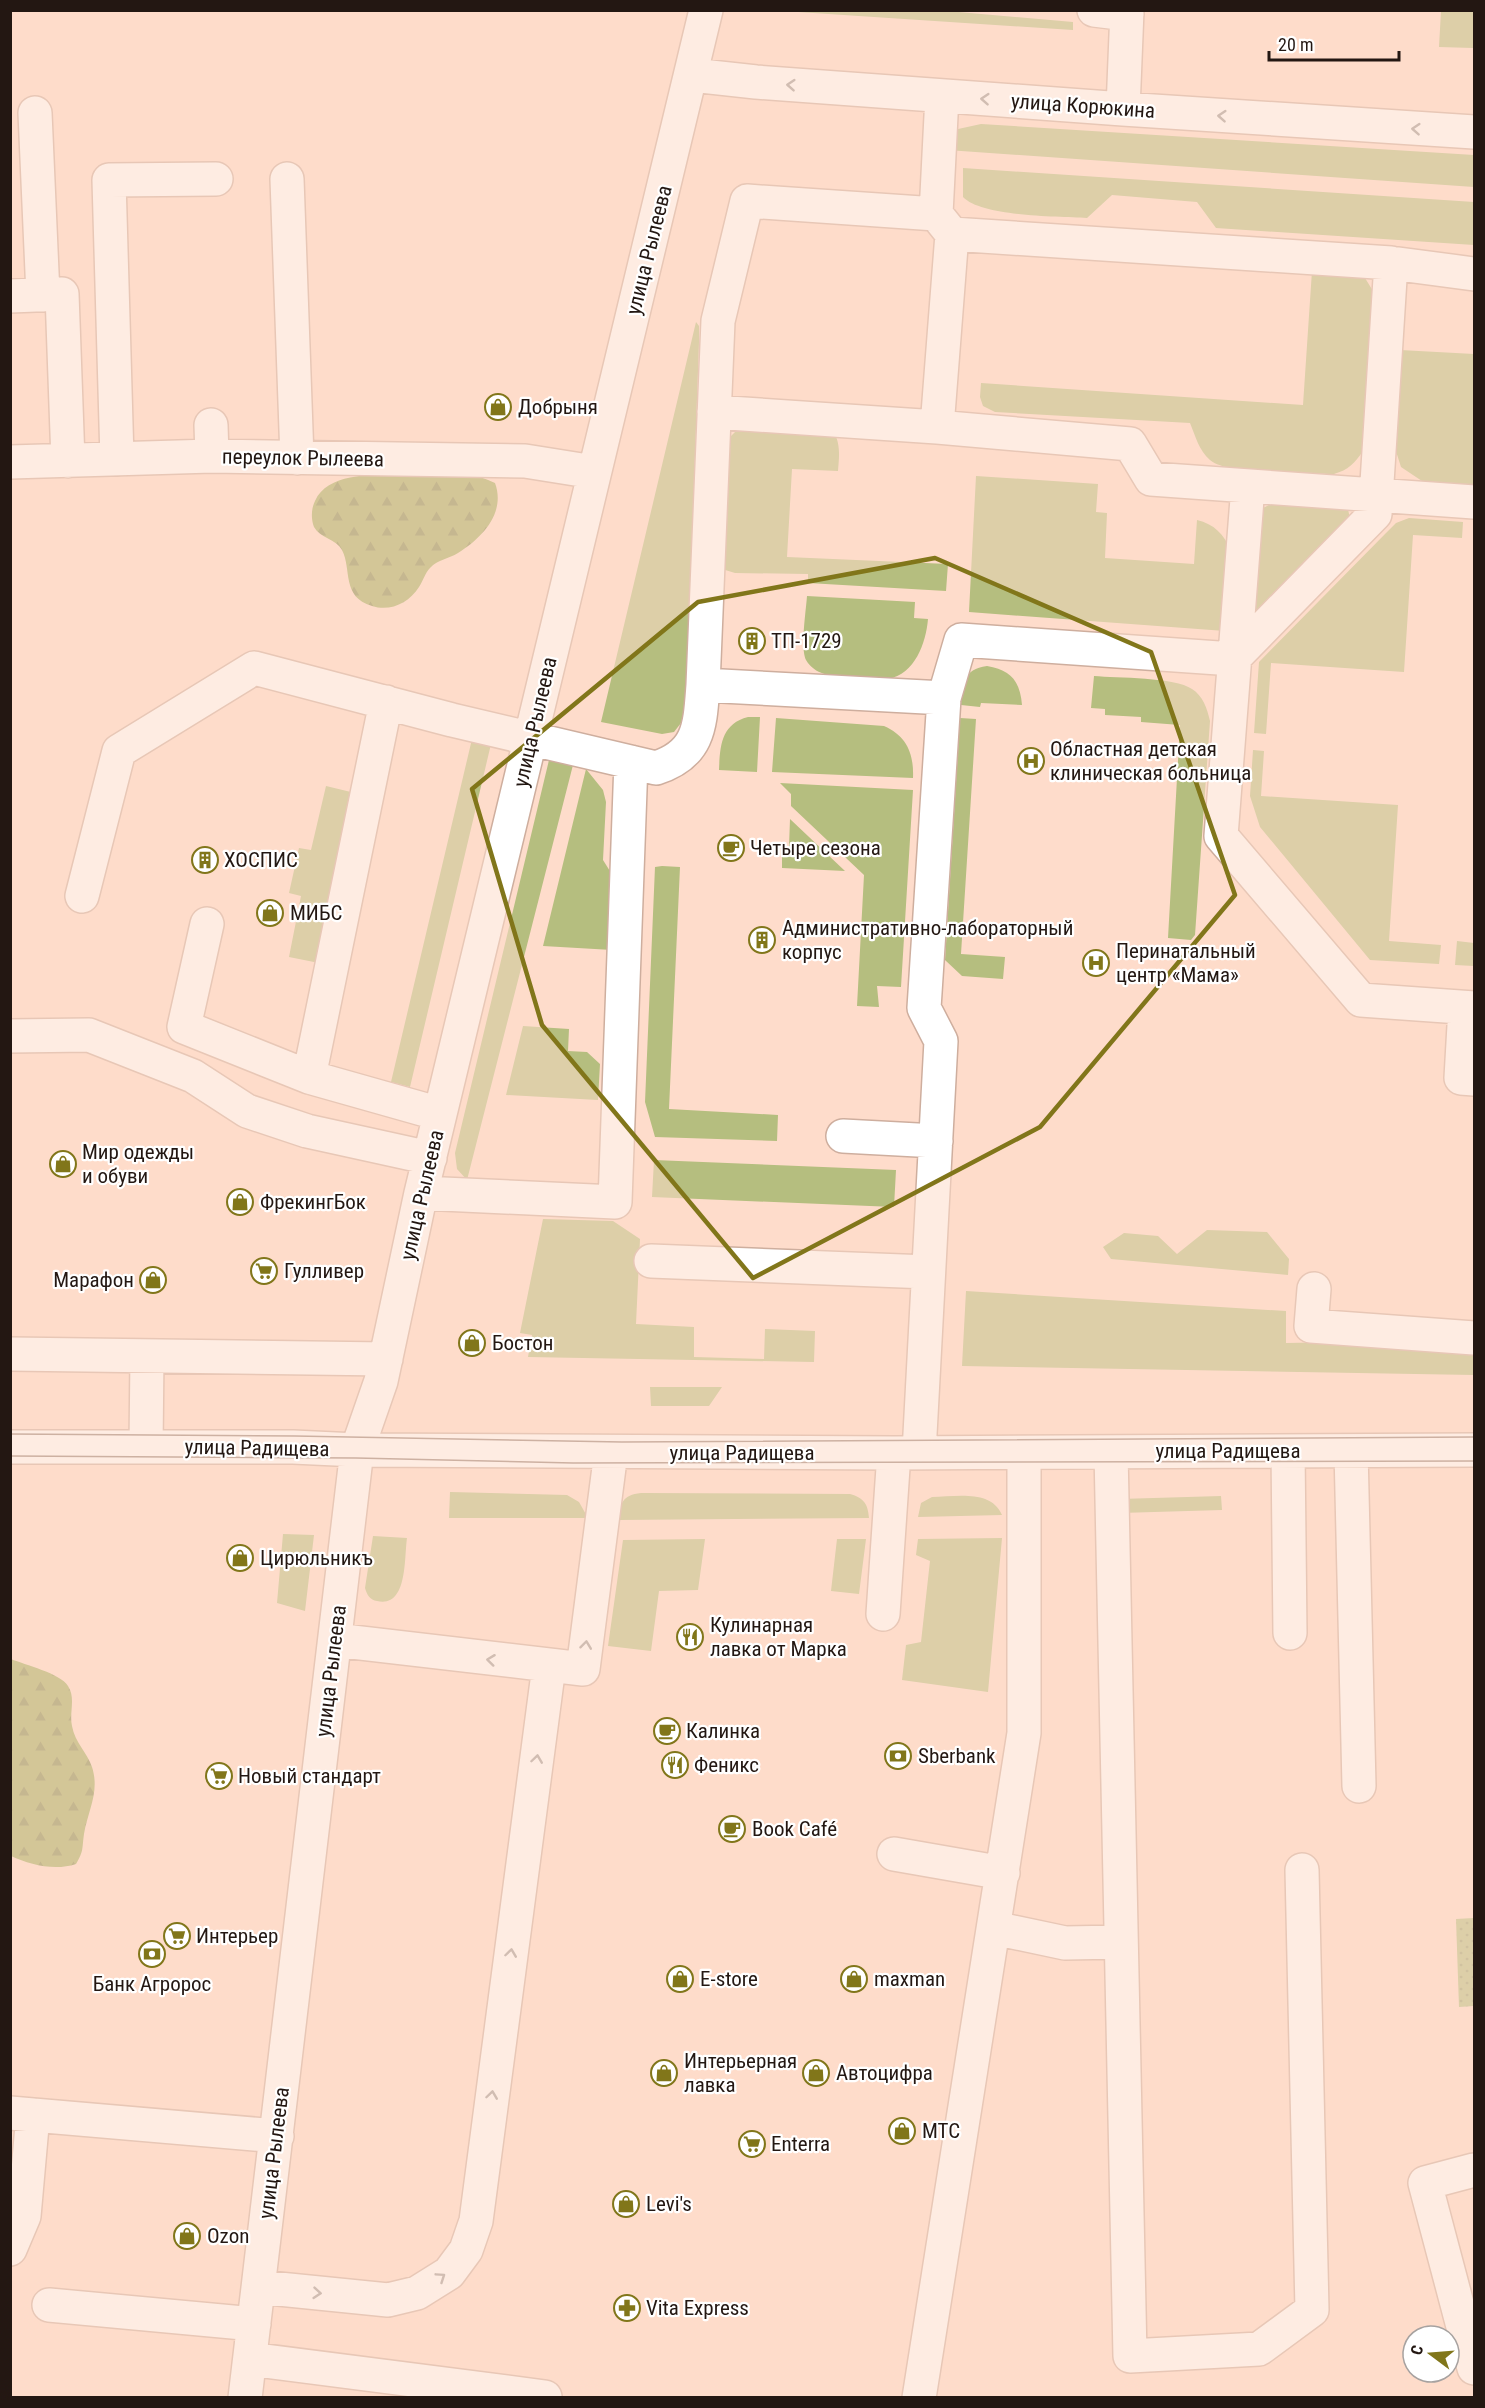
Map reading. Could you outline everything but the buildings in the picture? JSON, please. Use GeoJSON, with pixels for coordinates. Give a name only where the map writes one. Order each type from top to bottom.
{"type":"FeatureCollection","features":[{"type":"Feature","properties":{"kind":"street","name":"улица Рылеева"},"geometry":{"type":"LineString","coordinates":[[245,2397],[357,1450],[381,1381],[421,1193],[706,10]]}},
{"type":"Feature","properties":{"kind":"street"},"geometry":{"type":"LineString","coordinates":[[1094,10],[1127,12],[1122,109]]}},
{"type":"Feature","properties":{"kind":"street","name":"улица Корюкина"},"geometry":{"type":"LineString","coordinates":[[692,75],[942,96],[1474,132]]}},
{"type":"Feature","properties":{"kind":"street"},"geometry":{"type":"LineString","coordinates":[[938,427],[944,224],[942,96]]}},
{"type":"Feature","properties":{"kind":"street"},"geometry":{"type":"LineString","coordinates":[[35,113],[43,295]]}},
{"type":"Feature","properties":{"kind":"street"},"geometry":{"type":"LineString","coordinates":[[117,459],[109,180],[216,178]]}},
{"type":"Feature","properties":{"kind":"street"},"geometry":{"type":"LineString","coordinates":[[286,178],[297,458]]}},
{"type":"Feature","properties":{"kind":"street"},"geometry":{"type":"LineString","coordinates":[[82,896],[119,751],[254,668],[531,739],[656,768],[670,763],[685,753],[696,738],[703,685],[718,321],[747,201],[944,224],[1391,263],[1474,274]]}},
{"type":"Feature","properties":{"kind":"street"},"geometry":{"type":"LineString","coordinates":[[883,1614],[907,1453],[928,1272],[941,1041],[924,1008],[944,699],[961,640],[1233,659],[1375,514],[1391,263]]}},
{"type":"Feature","properties":{"kind":"street"},"geometry":{"type":"LineString","coordinates":[[10,296],[62,294],[68,460]]}},
{"type":"Feature","properties":{"kind":"street"},"geometry":{"type":"LineString","coordinates":[[714,412],[938,427],[1130,444],[1151,479],[1474,501]]}},
{"type":"Feature","properties":{"kind":"street","name":"переулок Рылеева"},"geometry":{"type":"LineString","coordinates":[[10,462],[117,459],[211,440],[297,458],[525,462],[594,472]]}},
{"type":"Feature","properties":{"kind":"street"},"geometry":{"type":"LineString","coordinates":[[1248,486],[1221,836],[1361,1000],[1470,1008],[1461,1078],[1474,1079]]}},
{"type":"Feature","properties":{"kind":"street"},"geometry":{"type":"LineString","coordinates":[[703,685],[944,699]]}},
{"type":"Feature","properties":{"kind":"street"},"geometry":{"type":"LineString","coordinates":[[309,1077],[386,702]]}},
{"type":"Feature","properties":{"kind":"street"},"geometry":{"type":"LineString","coordinates":[[421,1193],[615,1202],[632,762]]}},
{"type":"Feature","properties":{"kind":"street"},"geometry":{"type":"LineString","coordinates":[[207,924],[184,1028],[309,1077],[440,1114]]}},
{"type":"Feature","properties":{"kind":"street"},"geometry":{"type":"LineString","coordinates":[[10,1036],[89,1035],[192,1076],[247,1111],[307,1131],[430,1158]]}},
{"type":"Feature","properties":{"kind":"street"},"geometry":{"type":"LineString","coordinates":[[843,1136],[936,1142]]}},
{"type":"Feature","properties":{"kind":"street"},"geometry":{"type":"LineString","coordinates":[[651,1261],[928,1272]]}},
{"type":"Feature","properties":{"kind":"street"},"geometry":{"type":"LineString","coordinates":[[1314,1289],[1311,1326],[1474,1338]]}},
{"type":"Feature","properties":{"kind":"street"},"geometry":{"type":"LineString","coordinates":[[10,1354],[386,1359]]}},
{"type":"Feature","properties":{"kind":"street"},"geometry":{"type":"LineString","coordinates":[[146,1446],[147,1356]]}},
{"type":"Feature","properties":{"kind":"street","name":"улица Радищева"},"geometry":{"type":"LineString","coordinates":[[10,1447],[146,1446],[357,1450],[907,1453],[1474,1450]]}},
{"type":"Feature","properties":{"kind":"street"},"geometry":{"type":"LineString","coordinates":[[1288,1451],[1290,1633]]}},
{"type":"Feature","properties":{"kind":"street"},"geometry":{"type":"LineString","coordinates":[[1351,1451],[1359,1786]]}},
{"type":"Feature","properties":{"kind":"street"},"geometry":{"type":"LineString","coordinates":[[334,1640],[583,1669],[611,1452]]}},
{"type":"Feature","properties":{"kind":"street"},"geometry":{"type":"LineString","coordinates":[[1111,1452],[1130,2356],[1259,2349],[1312,2310],[1302,1870]]}},
{"type":"Feature","properties":{"kind":"street"},"geometry":{"type":"LineString","coordinates":[[919,2397],[1024,1733],[1024,1453]]}},
{"type":"Feature","properties":{"kind":"street"},"geometry":{"type":"LineString","coordinates":[[259,2287],[388,2300],[417,2293],[449,2273],[466,2250],[476,2221],[549,1666]]}},
{"type":"Feature","properties":{"kind":"street"},"geometry":{"type":"LineString","coordinates":[[894,1854],[1003,1873]]}},
{"type":"Feature","properties":{"kind":"street"},"geometry":{"type":"LineString","coordinates":[[994,1928],[1065,1943],[1121,1942]]}},
{"type":"Feature","properties":{"kind":"street"},"geometry":{"type":"LineString","coordinates":[[10,2249],[24,2216],[22,2114],[277,2136]]}},
{"type":"Feature","properties":{"kind":"street"},"geometry":{"type":"LineString","coordinates":[[1474,2170],[1425,2183],[1474,2368]]}},
{"type":"Feature","properties":{"kind":"street"},"geometry":{"type":"LineString","coordinates":[[49,2305],[254,2324]]}},
{"type":"Feature","properties":{"kind":"street"},"geometry":{"type":"LineString","coordinates":[[250,2359],[435,2390],[545,2397]]}},
{"type":"Feature","properties":{"kind":"highlighted area"},"geometry":{"type":"Polygon","coordinates":[[[935,558],[1151,652],[1235,895],[1040,1127],[753,1278],[542,1025],[472,789],[698,602],[935,558]]]}},
{"type":"Feature","properties":{"kind":"green space"},"geometry":{"type":"Polygon","coordinates":[[[936,10],[1073,22],[1073,30],[783,11],[936,10]]]}},
{"type":"Feature","properties":{"kind":"green space"},"geometry":{"type":"Polygon","coordinates":[[[1441,11],[1474,11],[1473,48],[1439,47],[1441,11]]]}},
{"type":"Feature","properties":{"kind":"green space"},"geometry":{"type":"Polygon","coordinates":[[[981,124],[1474,155],[1474,187],[947,150],[949,131],[981,124]]]}},
{"type":"Feature","properties":{"kind":"green space"},"geometry":{"type":"Polygon","coordinates":[[[963,168],[1474,202],[1474,245],[1216,228],[1197,202],[1112,195],[1087,218],[1003,212],[973,204],[963,197],[963,168]]]}},
{"type":"Feature","properties":{"kind":"green space"},"geometry":{"type":"Polygon","coordinates":[[[1313,256],[1365,278],[1373,291],[1363,451],[1343,470],[1334,474],[1269,473],[1220,465],[1210,460],[1203,452],[1190,423],[995,412],[983,406],[980,397],[981,383],[1303,405],[1313,256]]]}},
{"type":"Feature","properties":{"kind":"green space"},"geometry":{"type":"Polygon","coordinates":[[[696,322],[699,326],[699,342],[687,687],[681,723],[674,732],[662,734],[601,722],[696,322]]]}},
{"type":"Feature","properties":{"kind":"green space"},"geometry":{"type":"Polygon","coordinates":[[[1400,350],[1474,354],[1474,488],[1439,486],[1422,481],[1401,467],[1394,445],[1400,350]]]}},
{"type":"Feature","properties":{"kind":"green space"},"geometry":{"type":"Polygon","coordinates":[[[741,426],[834,432],[838,442],[838,471],[792,469],[787,557],[948,564],[946,591],[808,583],[808,574],[735,573],[722,569],[729,438],[741,426]]]}},
{"type":"Feature","properties":{"kind":"green space"},"geometry":{"type":"Polygon","coordinates":[[[396,472],[447,472],[483,478],[495,483],[498,494],[497,504],[490,524],[483,532],[458,553],[433,565],[410,598],[392,607],[379,608],[362,602],[356,596],[349,582],[342,550],[336,543],[317,531],[313,524],[312,511],[315,501],[329,485],[350,478],[396,472]]]}},
{"type":"Feature","properties":{"kind":"green space"},"geometry":{"type":"Polygon","coordinates":[[[976,476],[1098,484],[1096,512],[1107,513],[1105,558],[1194,564],[1197,520],[1213,527],[1222,535],[1231,551],[1225,631],[969,612],[976,476]]]}},
{"type":"Feature","properties":{"kind":"green space"},"geometry":{"type":"Polygon","coordinates":[[[1275,502],[1348,509],[1350,519],[1252,619],[1261,514],[1263,508],[1275,502]]]}},
{"type":"Feature","properties":{"kind":"green space"},"geometry":{"type":"Polygon","coordinates":[[[1409,518],[1463,522],[1462,538],[1413,535],[1404,672],[1271,663],[1266,734],[1254,733],[1259,662],[1396,523],[1409,518]]]}},
{"type":"Feature","properties":{"kind":"green space"},"geometry":{"type":"Polygon","coordinates":[[[807,596],[915,602],[914,618],[928,619],[922,647],[905,671],[888,679],[872,680],[819,672],[810,665],[804,654],[803,638],[807,596]]]}},
{"type":"Feature","properties":{"kind":"green space"},"geometry":{"type":"Polygon","coordinates":[[[987,666],[1002,670],[1013,678],[1019,689],[1022,705],[981,703],[980,707],[961,705],[963,685],[968,674],[987,666]]]}},
{"type":"Feature","properties":{"kind":"green space"},"geometry":{"type":"Polygon","coordinates":[[[1094,676],[1160,680],[1184,685],[1196,692],[1206,707],[1210,721],[1195,935],[1191,940],[1168,938],[1180,725],[1141,722],[1141,717],[1105,715],[1105,709],[1091,708],[1094,676]]]}},
{"type":"Feature","properties":{"kind":"green space"},"geometry":{"type":"Polygon","coordinates":[[[760,717],[757,772],[719,770],[721,745],[727,731],[739,720],[760,717]]]}},
{"type":"Feature","properties":{"kind":"green space"},"geometry":{"type":"Polygon","coordinates":[[[776,718],[884,726],[898,735],[908,747],[913,778],[772,772],[776,718]]]}},
{"type":"Feature","properties":{"kind":"green space"},"geometry":{"type":"Polygon","coordinates":[[[960,718],[976,719],[961,954],[1005,957],[1003,979],[962,976],[945,960],[960,718]]]}},
{"type":"Feature","properties":{"kind":"green space"},"geometry":{"type":"Polygon","coordinates":[[[472,739],[491,744],[410,1087],[391,1082],[472,739]]]}},
{"type":"Feature","properties":{"kind":"green space"},"geometry":{"type":"Polygon","coordinates":[[[1253,750],[1264,751],[1261,796],[1398,805],[1389,941],[1441,945],[1439,964],[1370,960],[1260,827],[1250,796],[1253,750]]]}},
{"type":"Feature","properties":{"kind":"green space"},"geometry":{"type":"Polygon","coordinates":[[[549,760],[573,765],[467,1180],[457,1169],[455,1153],[549,760]]]}},
{"type":"Feature","properties":{"kind":"green space"},"geometry":{"type":"Polygon","coordinates":[[[586,769],[603,790],[606,802],[603,860],[613,876],[612,950],[543,946],[586,769]]]}},
{"type":"Feature","properties":{"kind":"green space"},"geometry":{"type":"Polygon","coordinates":[[[780,783],[913,790],[901,987],[877,986],[879,1007],[857,1006],[864,875],[791,806],[791,794],[780,783]]]}},
{"type":"Feature","properties":{"kind":"green space"},"geometry":{"type":"Polygon","coordinates":[[[326,786],[355,793],[319,963],[289,957],[301,896],[289,893],[299,848],[311,850],[326,786]]]}},
{"type":"Feature","properties":{"kind":"green space"},"geometry":{"type":"Polygon","coordinates":[[[790,819],[845,871],[782,868],[782,847],[789,847],[790,819]]]}},
{"type":"Feature","properties":{"kind":"green space"},"geometry":{"type":"Polygon","coordinates":[[[655,867],[680,867],[669,1109],[778,1115],[777,1141],[655,1137],[645,1102],[655,867]]]}},
{"type":"Feature","properties":{"kind":"green space"},"geometry":{"type":"Polygon","coordinates":[[[1457,941],[1474,943],[1474,966],[1455,965],[1457,941]]]}},
{"type":"Feature","properties":{"kind":"green space"},"geometry":{"type":"Polygon","coordinates":[[[523,1026],[569,1029],[568,1051],[587,1052],[600,1064],[598,1100],[506,1095],[523,1026]]]}},
{"type":"Feature","properties":{"kind":"green space"},"geometry":{"type":"Polygon","coordinates":[[[654,1160],[896,1170],[894,1207],[652,1197],[654,1160]]]}},
{"type":"Feature","properties":{"kind":"green space"},"geometry":{"type":"Polygon","coordinates":[[[543,1219],[613,1221],[640,1239],[636,1324],[694,1327],[694,1357],[764,1359],[765,1329],[815,1331],[814,1362],[528,1357],[532,1335],[520,1333],[543,1219]]]}},
{"type":"Feature","properties":{"kind":"green space"},"geometry":{"type":"Polygon","coordinates":[[[1207,1230],[1267,1232],[1289,1259],[1288,1275],[1111,1259],[1103,1247],[1124,1233],[1158,1236],[1177,1254],[1207,1230]]]}},
{"type":"Feature","properties":{"kind":"green space"},"geometry":{"type":"Polygon","coordinates":[[[966,1291],[1286,1311],[1286,1343],[1343,1342],[1474,1353],[1474,1375],[962,1366],[966,1291]]]}},
{"type":"Feature","properties":{"kind":"green space"},"geometry":{"type":"Polygon","coordinates":[[[650,1387],[722,1387],[709,1406],[651,1406],[650,1387]]]}},
{"type":"Feature","properties":{"kind":"green space"},"geometry":{"type":"Polygon","coordinates":[[[450,1492],[567,1495],[579,1502],[588,1518],[449,1518],[450,1492]]]}},
{"type":"Feature","properties":{"kind":"green space"},"geometry":{"type":"Polygon","coordinates":[[[641,1493],[850,1494],[859,1497],[864,1502],[869,1518],[617,1520],[623,1501],[641,1493]]]}},
{"type":"Feature","properties":{"kind":"green space"},"geometry":{"type":"Polygon","coordinates":[[[972,1496],[981,1498],[990,1501],[1002,1515],[918,1517],[921,1503],[932,1497],[972,1496]]]}},
{"type":"Feature","properties":{"kind":"green space"},"geometry":{"type":"Polygon","coordinates":[[[1221,1496],[1222,1510],[1120,1513],[1120,1499],[1221,1496]]]}},
{"type":"Feature","properties":{"kind":"green space"},"geometry":{"type":"Polygon","coordinates":[[[283,1534],[314,1535],[305,1611],[277,1603],[283,1534]]]}},
{"type":"Feature","properties":{"kind":"green space"},"geometry":{"type":"Polygon","coordinates":[[[373,1536],[407,1538],[402,1580],[394,1597],[387,1601],[372,1600],[365,1588],[373,1536]]]}},
{"type":"Feature","properties":{"kind":"green space"},"geometry":{"type":"Polygon","coordinates":[[[1002,1538],[988,1692],[902,1680],[906,1645],[921,1642],[930,1561],[916,1555],[918,1539],[1002,1538]]]}},
{"type":"Feature","properties":{"kind":"green space"},"geometry":{"type":"Polygon","coordinates":[[[705,1539],[698,1590],[659,1591],[651,1651],[608,1646],[623,1540],[705,1539]]]}},
{"type":"Feature","properties":{"kind":"green space"},"geometry":{"type":"Polygon","coordinates":[[[837,1539],[866,1539],[859,1594],[831,1591],[837,1539]]]}},
{"type":"Feature","properties":{"kind":"green space"},"geometry":{"type":"Polygon","coordinates":[[[11,1659],[58,1677],[64,1681],[70,1691],[71,1721],[78,1742],[92,1767],[95,1785],[82,1852],[76,1864],[60,1867],[43,1866],[11,1856],[11,1659]]]}},
{"type":"Feature","properties":{"kind":"green space"},"geometry":{"type":"Polygon","coordinates":[[[1474,1918],[1474,2006],[1459,2007],[1456,1919],[1474,1918]]]}},
{"type":"Feature","properties":{"kind":"tram line"},"geometry":{"type":"LineString","coordinates":[[10,1434],[622,1442],[1474,1437]]}},
{"type":"Feature","properties":{"kind":"tram line"},"geometry":{"type":"LineString","coordinates":[[10,1456],[356,1458],[573,1463],[1474,1461]]}},
{"type":"Feature","properties":{"kind":"place","name":"Добрыня"},"geometry":{"type":"Point","coordinates":[498,407]}},
{"type":"Feature","properties":{"kind":"place","name":"ТП-1729"},"geometry":{"type":"Point","coordinates":[752,641]}},
{"type":"Feature","properties":{"kind":"place","name":"Областная детская клиническая больница"},"geometry":{"type":"Point","coordinates":[1031,761]}},
{"type":"Feature","properties":{"kind":"place","name":"Четыре сезона"},"geometry":{"type":"Point","coordinates":[731,848]}},
{"type":"Feature","properties":{"kind":"place","name":"ХОСПИС"},"geometry":{"type":"Point","coordinates":[205,860]}},
{"type":"Feature","properties":{"kind":"place","name":"МИБС"},"geometry":{"type":"Point","coordinates":[270,913]}},
{"type":"Feature","properties":{"kind":"place","name":"Административно-лабораторный корпус"},"geometry":{"type":"Point","coordinates":[762,940]}},
{"type":"Feature","properties":{"kind":"place","name":"Перинатальный центр «Мама»"},"geometry":{"type":"Point","coordinates":[1096,963]}},
{"type":"Feature","properties":{"kind":"place","name":"Мир одежды и обуви"},"geometry":{"type":"Point","coordinates":[63,1164]}},
{"type":"Feature","properties":{"kind":"place","name":"ФрекингБок"},"geometry":{"type":"Point","coordinates":[240,1202]}},
{"type":"Feature","properties":{"kind":"place","name":"Гулливер"},"geometry":{"type":"Point","coordinates":[264,1271]}},
{"type":"Feature","properties":{"kind":"place","name":"Марафон"},"geometry":{"type":"Point","coordinates":[153,1280]}},
{"type":"Feature","properties":{"kind":"place","name":"Бостон"},"geometry":{"type":"Point","coordinates":[472,1343]}},
{"type":"Feature","properties":{"kind":"place","name":"Цирюльникъ"},"geometry":{"type":"Point","coordinates":[240,1558]}},
{"type":"Feature","properties":{"kind":"place","name":"Кулинарная лавка от Марка"},"geometry":{"type":"Point","coordinates":[690,1637]}},
{"type":"Feature","properties":{"kind":"place","name":"Калинка"},"geometry":{"type":"Point","coordinates":[667,1731]}},
{"type":"Feature","properties":{"kind":"place","name":"Sberbank"},"geometry":{"type":"Point","coordinates":[898,1756]}},
{"type":"Feature","properties":{"kind":"place","name":"Феникс"},"geometry":{"type":"Point","coordinates":[675,1765]}},
{"type":"Feature","properties":{"kind":"place","name":"Новый стандарт"},"geometry":{"type":"Point","coordinates":[219,1776]}},
{"type":"Feature","properties":{"kind":"place","name":"Book Café"},"geometry":{"type":"Point","coordinates":[732,1829]}},
{"type":"Feature","properties":{"kind":"place","name":"Интерьер"},"geometry":{"type":"Point","coordinates":[177,1936]}},
{"type":"Feature","properties":{"kind":"place","name":"Банк Агророс"},"geometry":{"type":"Point","coordinates":[152,1954]}},
{"type":"Feature","properties":{"kind":"place","name":"E-store"},"geometry":{"type":"Point","coordinates":[680,1979]}},
{"type":"Feature","properties":{"kind":"place","name":"maxman"},"geometry":{"type":"Point","coordinates":[854,1979]}},
{"type":"Feature","properties":{"kind":"place","name":"Интерьерная лавка"},"geometry":{"type":"Point","coordinates":[664,2073]}},
{"type":"Feature","properties":{"kind":"place","name":"Автоцифра"},"geometry":{"type":"Point","coordinates":[816,2073]}},
{"type":"Feature","properties":{"kind":"place","name":"МТС"},"geometry":{"type":"Point","coordinates":[902,2131]}},
{"type":"Feature","properties":{"kind":"place","name":"Enterra"},"geometry":{"type":"Point","coordinates":[752,2144]}},
{"type":"Feature","properties":{"kind":"place","name":"Levi's"},"geometry":{"type":"Point","coordinates":[626,2204]}},
{"type":"Feature","properties":{"kind":"place","name":"Ozon"},"geometry":{"type":"Point","coordinates":[187,2236]}},
{"type":"Feature","properties":{"kind":"place","name":"Vita Express"},"geometry":{"type":"Point","coordinates":[627,2308]}}]}
